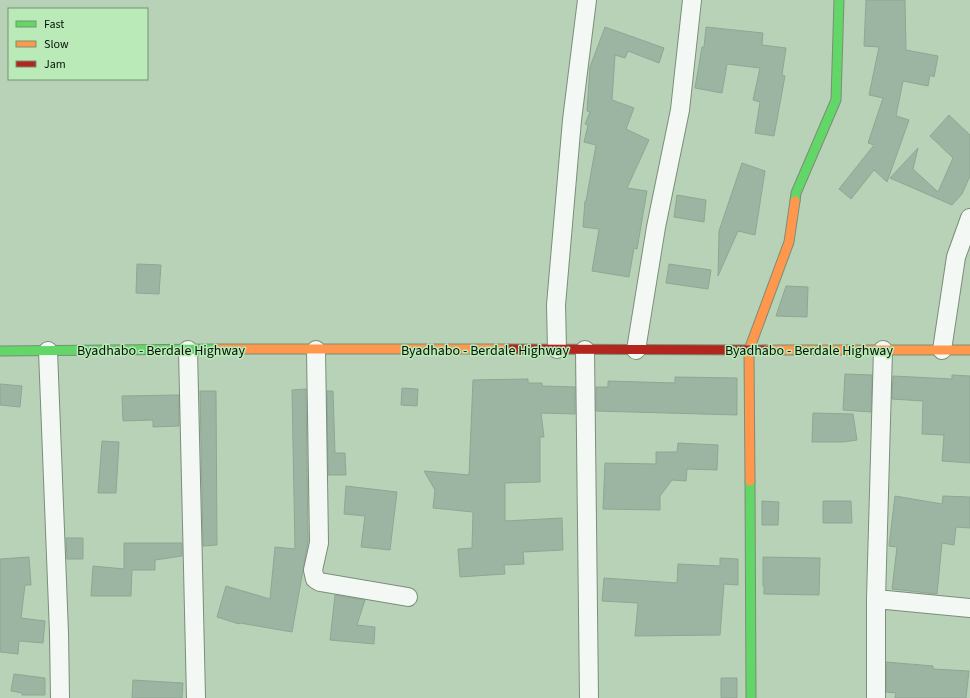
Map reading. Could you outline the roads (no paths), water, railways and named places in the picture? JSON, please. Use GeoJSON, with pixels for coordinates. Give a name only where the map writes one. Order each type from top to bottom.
{"type":"FeatureCollection","features":[{"type":"Feature","properties":{"kind":"main road"},"geometry":{"type":"LineString","coordinates":[[751,698],[749,350],[789,242],[796,193],[836,100],[839,0]]}},
{"type":"Feature","properties":{"kind":"main road","name":"Byadhabo - Berdale Highway"},"geometry":{"type":"LineString","coordinates":[[0,351],[970,350]]}},
{"type":"Feature","properties":{"kind":"street"},"geometry":{"type":"LineString","coordinates":[[557,350],[556,305],[572,120],[587,0]]}},
{"type":"Feature","properties":{"kind":"street"},"geometry":{"type":"LineString","coordinates":[[636,350],[656,227],[680,110],[692,0]]}},
{"type":"Feature","properties":{"kind":"street"},"geometry":{"type":"LineString","coordinates":[[942,350],[956,257],[970,218]]}},
{"type":"Feature","properties":{"kind":"street"},"geometry":{"type":"LineString","coordinates":[[48,350],[59,633],[60,698]]}},
{"type":"Feature","properties":{"kind":"street"},"geometry":{"type":"LineString","coordinates":[[188,350],[196,698]]}},
{"type":"Feature","properties":{"kind":"street"},"geometry":{"type":"LineString","coordinates":[[316,350],[319,543],[314,566],[315,579],[320,582],[408,597]]}},
{"type":"Feature","properties":{"kind":"street"},"geometry":{"type":"LineString","coordinates":[[585,350],[589,698]]}},
{"type":"Feature","properties":{"kind":"street"},"geometry":{"type":"LineString","coordinates":[[876,698],[876,599],[883,350]]}},
{"type":"Feature","properties":{"kind":"street"},"geometry":{"type":"LineString","coordinates":[[876,599],[970,608]]}}]}
